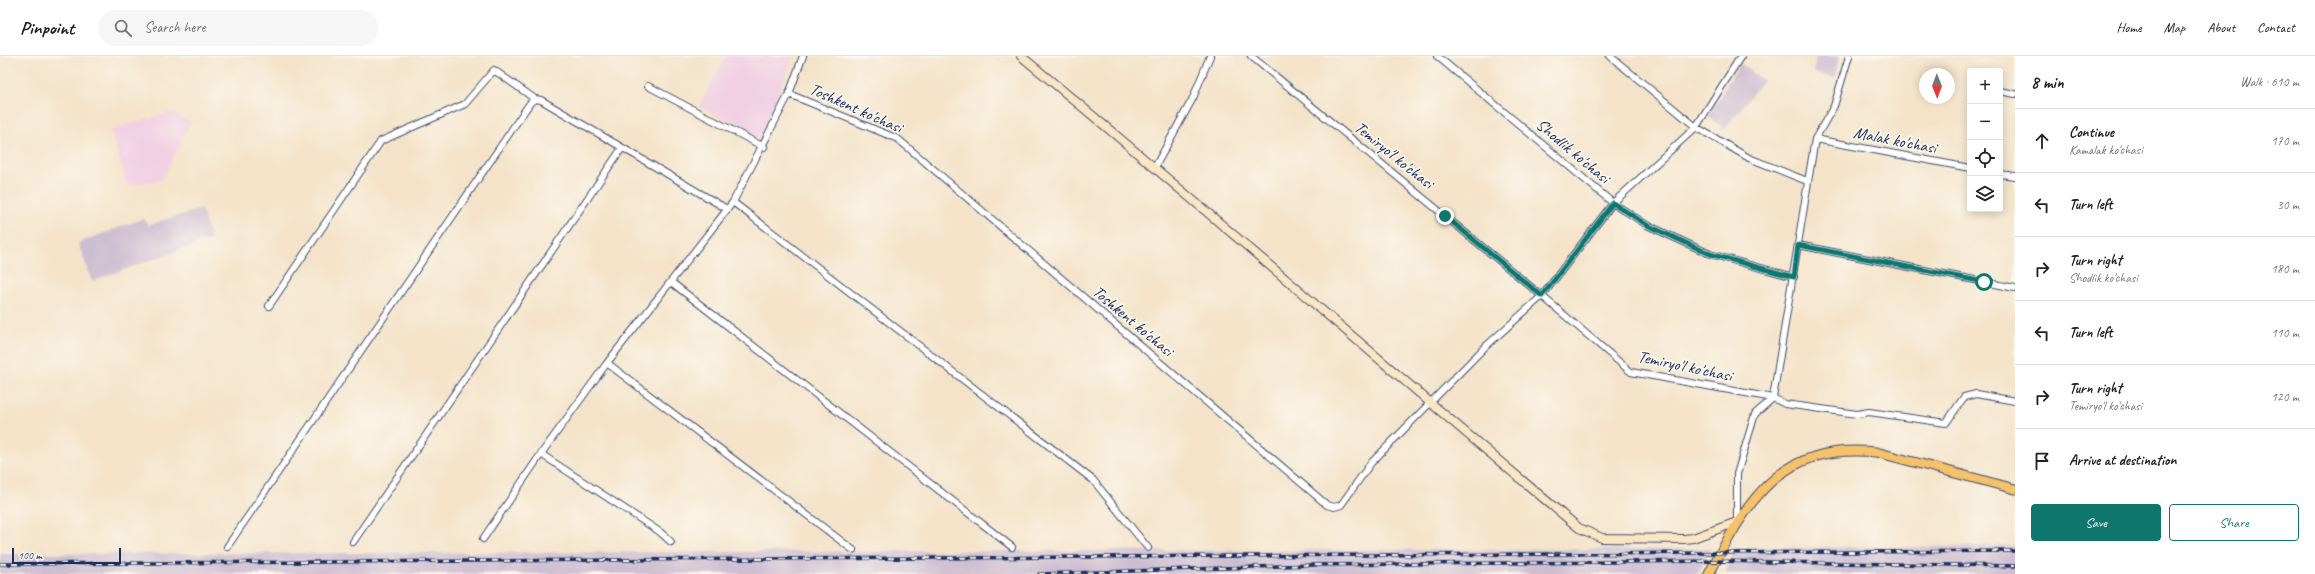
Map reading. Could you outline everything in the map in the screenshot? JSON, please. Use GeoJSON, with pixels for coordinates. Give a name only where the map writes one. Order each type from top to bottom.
{"type":"FeatureCollection","features":[{"type":"Feature","properties":{"kind":"main road"},"geometry":{"type":"LineString","coordinates":[[1709,574],[1752,500],[1773,478],[1798,463],[1832,453],[1863,451],[1888,454],[2015,489]]}},
{"type":"Feature","properties":{"kind":"street"},"geometry":{"type":"LineString","coordinates":[[483,539],[541,454],[607,363],[733,202],[764,146],[789,94],[804,56]]}},
{"type":"Feature","properties":{"kind":"street"},"geometry":{"type":"LineString","coordinates":[[1021,56],[1155,167],[1429,403],[1579,528],[1602,538],[1693,538],[1738,522],[1737,474],[1755,414],[1774,398],[1794,277],[1807,181],[1815,139],[1834,106],[1849,56]]}},
{"type":"Feature","properties":{"kind":"street"},"geometry":{"type":"LineString","coordinates":[[1155,167],[1193,98],[1210,56]]}},
{"type":"Feature","properties":{"kind":"street","name":"Temiryo'l ko'chasi"},"geometry":{"type":"LineString","coordinates":[[1251,56],[1542,296],[1631,372],[1774,398],[1785,404],[1857,414],[1869,412],[1946,423],[1964,397],[1976,394],[2015,401]]}},
{"type":"Feature","properties":{"kind":"street","name":"Shodlik ko'chasi"},"geometry":{"type":"LineString","coordinates":[[1437,56],[1613,203],[1647,225],[1710,254],[1794,277]]}},
{"type":"Feature","properties":{"kind":"street"},"geometry":{"type":"LineString","coordinates":[[1610,56],[1696,127],[1750,158],[1807,181]]}},
{"type":"Feature","properties":{"kind":"street"},"geometry":{"type":"LineString","coordinates":[[1429,403],[1485,347],[1542,296],[1613,203],[1696,127],[1741,56]]}},
{"type":"Feature","properties":{"kind":"street"},"geometry":{"type":"LineString","coordinates":[[269,306],[381,141],[465,104],[494,70],[535,99],[542,100],[727,210]]}},
{"type":"Feature","properties":{"kind":"street"},"geometry":{"type":"LineString","coordinates":[[648,86],[764,146]]}},
{"type":"Feature","properties":{"kind":"street"},"geometry":{"type":"LineString","coordinates":[[2003,92],[2015,94]]}},
{"type":"Feature","properties":{"kind":"street","name":"Toshkent ko'chasi"},"geometry":{"type":"LineString","coordinates":[[789,94],[898,139],[1327,504],[1334,507],[1341,504],[1371,463],[1429,403]]}},
{"type":"Feature","properties":{"kind":"street"},"geometry":{"type":"LineString","coordinates":[[227,547],[530,102],[535,99]]}},
{"type":"Feature","properties":{"kind":"street","name":"Malak ko'chasi"},"geometry":{"type":"LineString","coordinates":[[1815,139],[1967,167]]}},
{"type":"Feature","properties":{"kind":"street"},"geometry":{"type":"LineString","coordinates":[[353,542],[622,148]]}},
{"type":"Feature","properties":{"kind":"street"},"geometry":{"type":"LineString","coordinates":[[2003,174],[2015,176]]}},
{"type":"Feature","properties":{"kind":"street"},"geometry":{"type":"LineString","coordinates":[[733,202],[1093,480],[1148,548]]}},
{"type":"Feature","properties":{"kind":"street"},"geometry":{"type":"LineString","coordinates":[[1798,245],[2015,288]]}},
{"type":"Feature","properties":{"kind":"street"},"geometry":{"type":"LineString","coordinates":[[671,282],[1012,547]]}},
{"type":"Feature","properties":{"kind":"street"},"geometry":{"type":"LineString","coordinates":[[607,363],[853,550]]}},
{"type":"Feature","properties":{"kind":"street"},"geometry":{"type":"LineString","coordinates":[[541,454],[660,532],[671,542]]}},
{"type":"Feature","properties":{"kind":"shaded area"},"geometry":{"type":"Polygon","coordinates":[[[726,56],[793,57],[761,138],[699,106],[726,56]]]}},
{"type":"Feature","properties":{"kind":"shaded area"},"geometry":{"type":"Polygon","coordinates":[[[1816,56],[1839,56],[1835,78],[1813,73],[1816,56]]]}},
{"type":"Feature","properties":{"kind":"shaded area"},"geometry":{"type":"Polygon","coordinates":[[[1740,63],[1763,80],[1725,129],[1708,116],[1740,63]]]}},
{"type":"Feature","properties":{"kind":"shaded area"},"geometry":{"type":"Polygon","coordinates":[[[171,112],[191,122],[162,180],[127,185],[111,130],[171,112]]]}},
{"type":"Feature","properties":{"kind":"shaded area"},"geometry":{"type":"Polygon","coordinates":[[[201,209],[211,239],[92,281],[78,243],[144,218],[148,225],[201,209]]]}},
{"type":"Feature","properties":{"kind":"shaded area"},"geometry":{"type":"Polygon","coordinates":[[[2015,546],[2015,574],[1725,574],[1735,548],[2015,546]]]}},
{"type":"Feature","properties":{"kind":"shaded area"},"geometry":{"type":"Polygon","coordinates":[[[1711,549],[1698,574],[0,574],[0,554],[1711,549]]]}},
{"type":"Feature","properties":{"kind":"railway"},"geometry":{"type":"LineString","coordinates":[[0,564],[2015,551]]}},
{"type":"Feature","properties":{"kind":"railway"},"geometry":{"type":"LineString","coordinates":[[1039,574],[1313,565],[1716,561],[2015,566]]}},
{"type":"Feature","properties":{"kind":"route"},"geometry":{"type":"LineString","coordinates":[[1445,216],[1542,296],[1613,203],[1647,225],[1710,254],[1794,277],[1798,245],[1984,282]]}}]}
